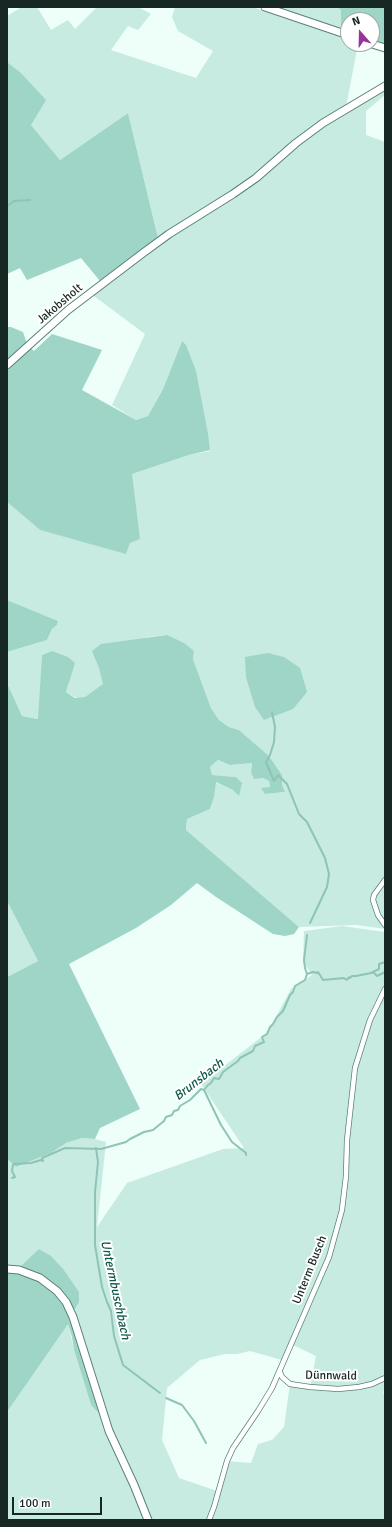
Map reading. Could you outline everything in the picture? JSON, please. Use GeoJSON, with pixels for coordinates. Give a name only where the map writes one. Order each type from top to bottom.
{"type":"FeatureCollection","features":[{"type":"Feature","properties":{"kind":"main road"},"geometry":{"type":"LineString","coordinates":[[265,7],[340,33]]}},
{"type":"Feature","properties":{"kind":"main road","name":"Jakobsholt"},"geometry":{"type":"LineString","coordinates":[[7,365],[68,310],[169,234],[256,178],[314,130],[385,86]]}},
{"type":"Feature","properties":{"kind":"main road"},"geometry":{"type":"LineString","coordinates":[[7,1269],[19,1270],[40,1278],[57,1291],[66,1302],[73,1317],[109,1431],[134,1485],[148,1520]]}},
{"type":"Feature","properties":{"kind":"street"},"geometry":{"type":"LineString","coordinates":[[385,880],[374,895],[373,900],[380,920],[385,925]]}},
{"type":"Feature","properties":{"kind":"street","name":"Unterm Busch"},"geometry":{"type":"LineString","coordinates":[[209,1520],[227,1461],[233,1448],[258,1412],[280,1372],[329,1257],[342,1210],[346,1176],[347,1140],[355,1068],[370,1020],[385,989]]}},
{"type":"Feature","properties":{"kind":"street","name":"Dünnwald"},"geometry":{"type":"LineString","coordinates":[[280,1372],[282,1377],[290,1384],[310,1387],[359,1387],[385,1378]]}},
{"type":"Feature","properties":{"kind":"green space"},"geometry":{"type":"Polygon","coordinates":[[[22,7],[37,7],[51,30],[68,20],[75,29],[97,7],[138,7],[151,14],[138,30],[128,26],[111,50],[196,78],[213,51],[178,31],[172,17],[175,7],[252,7],[340,36],[340,52],[356,52],[346,107],[255,177],[158,238],[128,113],[60,160],[31,125],[20,72],[7,62],[7,16],[22,7]]]}},
{"type":"Feature","properties":{"kind":"green space"},"geometry":{"type":"Polygon","coordinates":[[[273,7],[338,7],[341,11],[340,29],[273,7]]]}},
{"type":"Feature","properties":{"kind":"green space"},"geometry":{"type":"Polygon","coordinates":[[[338,7],[385,7],[385,44],[380,42],[380,12],[341,11],[338,7]]]}},
{"type":"Feature","properties":{"kind":"green space"},"geometry":{"type":"Polygon","coordinates":[[[7,62],[20,72],[46,100],[31,125],[60,160],[128,113],[158,238],[100,281],[81,258],[27,280],[20,268],[7,274],[7,62]]]}},
{"type":"Feature","properties":{"kind":"green space"},"geometry":{"type":"Polygon","coordinates":[[[385,86],[385,95],[366,111],[366,135],[385,142],[385,923],[372,900],[385,926],[385,929],[356,925],[299,927],[186,830],[187,819],[210,809],[214,797],[215,782],[233,790],[239,795],[236,777],[212,775],[210,767],[218,760],[230,765],[252,763],[251,772],[269,781],[270,787],[265,794],[285,792],[282,785],[282,775],[269,756],[239,730],[229,727],[219,720],[211,708],[193,659],[194,651],[167,635],[148,637],[99,668],[104,684],[85,697],[77,698],[66,692],[69,682],[52,651],[42,655],[39,719],[22,716],[7,683],[7,652],[47,640],[58,621],[7,600],[7,502],[40,530],[126,553],[130,543],[132,474],[189,455],[210,451],[182,341],[163,389],[148,416],[136,420],[112,405],[145,334],[93,294],[143,253],[233,194],[296,143],[385,86]]]}},
{"type":"Feature","properties":{"kind":"green space"},"geometry":{"type":"Polygon","coordinates":[[[7,327],[23,332],[27,344],[34,351],[52,334],[102,350],[82,390],[136,420],[148,416],[163,389],[182,341],[186,345],[196,371],[210,450],[189,455],[132,474],[140,539],[130,543],[126,554],[40,530],[7,502],[7,327]]]}},
{"type":"Feature","properties":{"kind":"green space"},"geometry":{"type":"Polygon","coordinates":[[[7,600],[58,621],[47,640],[7,652],[7,600]]]}},
{"type":"Feature","properties":{"kind":"green space"},"geometry":{"type":"Polygon","coordinates":[[[167,635],[184,643],[194,651],[193,659],[211,708],[219,720],[229,727],[239,730],[269,756],[282,775],[282,785],[285,792],[265,794],[261,788],[270,787],[269,781],[263,778],[254,779],[251,772],[252,763],[230,765],[218,760],[210,767],[212,775],[236,777],[242,783],[239,796],[233,790],[216,782],[214,797],[210,809],[187,819],[186,830],[299,927],[294,934],[285,936],[273,934],[197,883],[171,905],[136,928],[69,964],[140,1109],[100,1128],[95,1139],[82,1138],[66,1143],[51,1153],[16,1167],[7,1159],[7,977],[38,961],[7,901],[7,683],[22,716],[38,719],[42,655],[52,651],[68,657],[75,663],[66,692],[75,698],[85,697],[103,684],[99,668],[92,651],[101,644],[167,635]]]}},
{"type":"Feature","properties":{"kind":"green space"},"geometry":{"type":"Polygon","coordinates":[[[268,653],[284,657],[300,668],[307,692],[293,709],[264,720],[255,707],[246,677],[245,657],[268,653]]]}},
{"type":"Feature","properties":{"kind":"green space"},"geometry":{"type":"Polygon","coordinates":[[[7,901],[38,961],[7,977],[7,901]]]}},
{"type":"Feature","properties":{"kind":"green space"},"geometry":{"type":"Polygon","coordinates":[[[342,926],[385,932],[385,986],[381,990],[368,1017],[353,1068],[341,1210],[326,1258],[282,1360],[250,1351],[237,1354],[225,1354],[200,1360],[167,1388],[162,1440],[179,1478],[217,1491],[207,1520],[149,1520],[116,1443],[77,1326],[75,1309],[77,1306],[19,1268],[7,1267],[7,1159],[16,1167],[51,1153],[66,1143],[82,1138],[106,1142],[97,1227],[127,1183],[223,1149],[244,1148],[201,1084],[268,1032],[291,989],[312,975],[303,962],[304,931],[342,926]]]}},
{"type":"Feature","properties":{"kind":"green space"},"geometry":{"type":"Polygon","coordinates":[[[385,989],[385,1387],[383,1393],[385,1395],[385,1520],[210,1520],[227,1461],[251,1463],[258,1444],[272,1440],[284,1427],[290,1384],[310,1387],[316,1356],[291,1344],[329,1257],[342,1210],[355,1068],[370,1020],[385,989]]]}},
{"type":"Feature","properties":{"kind":"green space"},"geometry":{"type":"Polygon","coordinates":[[[39,1249],[51,1256],[63,1269],[79,1292],[79,1302],[75,1309],[71,1312],[102,1409],[98,1412],[91,1405],[74,1350],[68,1324],[7,1412],[7,1269],[19,1268],[39,1249]]]}},
{"type":"Feature","properties":{"kind":"green space"},"geometry":{"type":"Polygon","coordinates":[[[68,1323],[74,1350],[91,1405],[101,1410],[146,1520],[7,1520],[7,1412],[68,1323]]]}},
{"type":"Feature","properties":{"kind":"waterway"},"geometry":{"type":"LineString","coordinates":[[7,206],[14,201],[30,200]]}},
{"type":"Feature","properties":{"kind":"waterway"},"geometry":{"type":"LineString","coordinates":[[272,712],[275,727],[274,742],[266,762],[274,781],[278,775],[287,784],[299,814],[307,822],[325,858],[329,874],[327,887],[310,923]]}},
{"type":"Feature","properties":{"kind":"waterway"},"geometry":{"type":"LineString","coordinates":[[307,935],[304,960],[307,974]]}},
{"type":"Feature","properties":{"kind":"waterway","name":"Brunsbach"},"geometry":{"type":"LineString","coordinates":[[12,1178],[15,1177],[12,1171],[14,1164],[31,1163],[41,1160],[43,1161],[42,1158],[65,1148],[101,1149],[126,1142],[144,1132],[153,1130],[164,1121],[166,1117],[172,1115],[174,1111],[178,1110],[180,1106],[190,1100],[201,1089],[204,1090],[214,1078],[219,1079],[223,1072],[240,1058],[253,1051],[255,1046],[264,1042],[262,1037],[267,1034],[270,1027],[283,1011],[295,986],[305,980],[307,974],[318,972],[323,980],[344,978],[347,980],[352,976],[371,973],[379,969],[379,964],[385,962]]}},
{"type":"Feature","properties":{"kind":"waterway"},"geometry":{"type":"LineString","coordinates":[[373,972],[377,976],[385,972]]}},
{"type":"Feature","properties":{"kind":"waterway"},"geometry":{"type":"LineString","coordinates":[[204,1090],[221,1125],[232,1142],[246,1153],[246,1155]]}},
{"type":"Feature","properties":{"kind":"waterway","name":"Untermbuschbach"},"geometry":{"type":"LineString","coordinates":[[96,1148],[98,1162],[95,1192],[95,1245],[102,1287],[111,1311],[114,1336],[123,1365],[160,1393]]}},
{"type":"Feature","properties":{"kind":"waterway","name":"Untermbuschbach"},"geometry":{"type":"LineString","coordinates":[[166,1398],[182,1405],[194,1421],[206,1443]]}}]}
